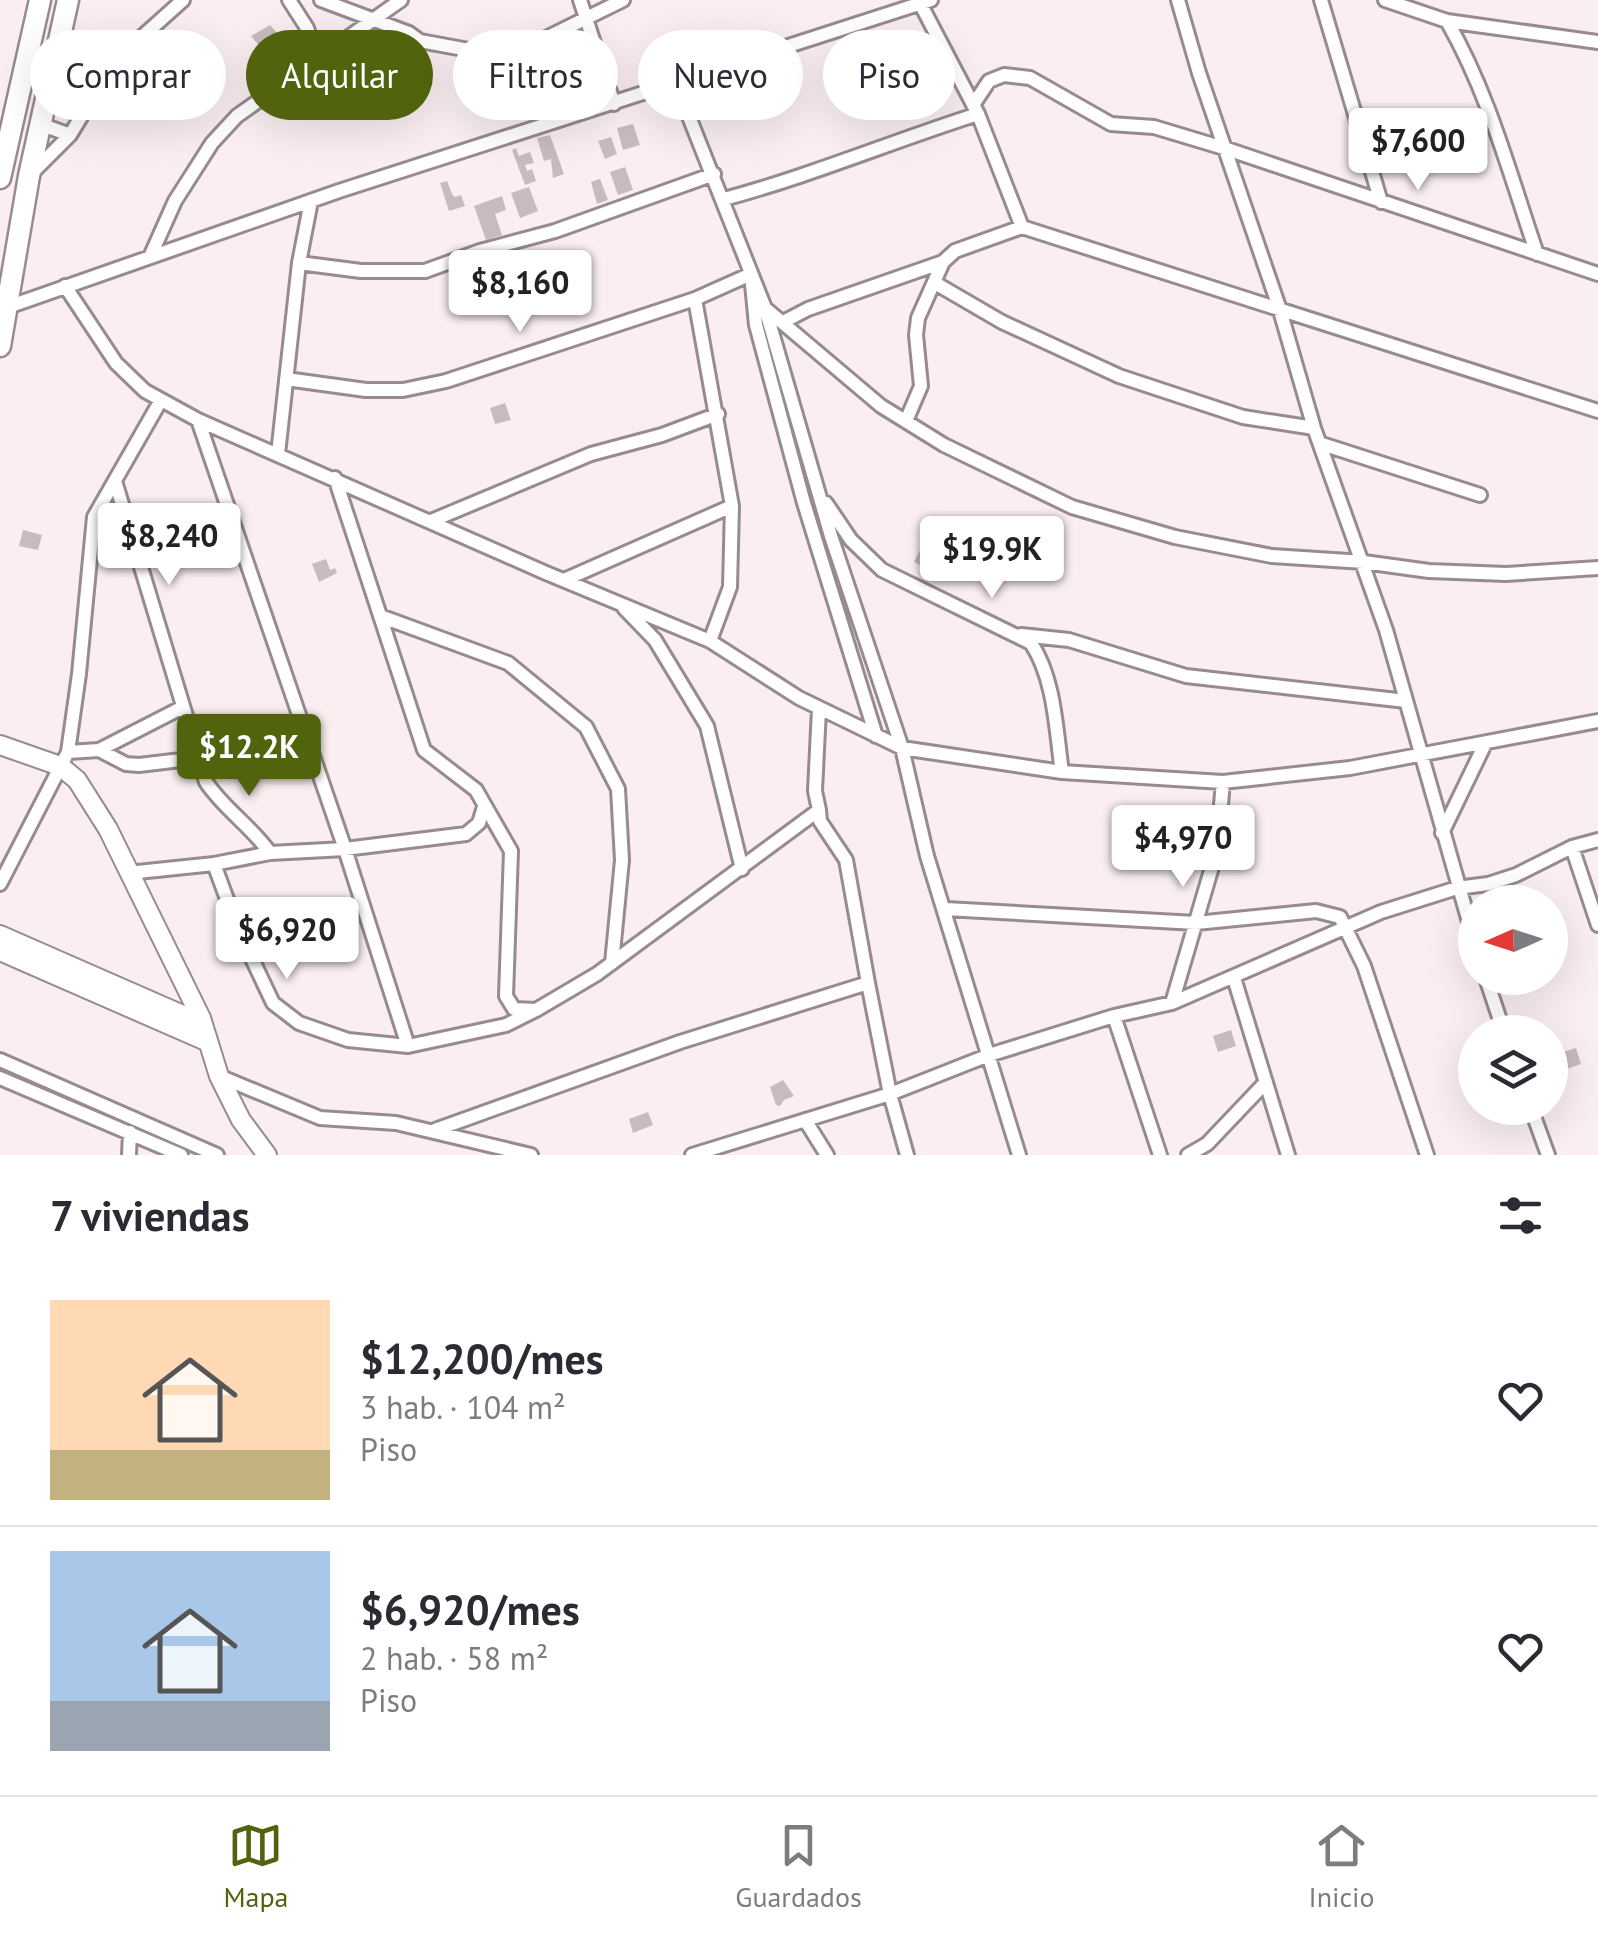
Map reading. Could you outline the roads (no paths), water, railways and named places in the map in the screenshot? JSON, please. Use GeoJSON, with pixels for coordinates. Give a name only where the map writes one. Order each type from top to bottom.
{"type":"FeatureCollection","features":[{"type":"Feature","properties":{"kind":"main road"},"geometry":{"type":"LineString","coordinates":[[0,178],[40,0]]}},
{"type":"Feature","properties":{"kind":"main road"},"geometry":{"type":"LineString","coordinates":[[0,346],[29,176],[68,0]]}},
{"type":"Feature","properties":{"kind":"street"},"geometry":{"type":"LineString","coordinates":[[29,176],[70,135],[115,61],[183,0]]}},
{"type":"Feature","properties":{"kind":"street"},"geometry":{"type":"LineString","coordinates":[[289,0],[307,30]]}},
{"type":"Feature","properties":{"kind":"street"},"geometry":{"type":"LineString","coordinates":[[320,0],[420,41],[485,52],[544,39],[623,0]]}},
{"type":"Feature","properties":{"kind":"street"},"geometry":{"type":"LineString","coordinates":[[362,30],[402,0]]}},
{"type":"Feature","properties":{"kind":"street"},"geometry":{"type":"LineString","coordinates":[[580,0],[590,30]]}},
{"type":"Feature","properties":{"kind":"street"},"geometry":{"type":"LineString","coordinates":[[1178,0],[1279,307],[1314,428],[1364,562],[1458,891]]}},
{"type":"Feature","properties":{"kind":"street"},"geometry":{"type":"LineString","coordinates":[[1321,0],[1381,202]]}},
{"type":"Feature","properties":{"kind":"street"},"geometry":{"type":"LineString","coordinates":[[1384,0],[1447,21],[1598,42]]}},
{"type":"Feature","properties":{"kind":"street"},"geometry":{"type":"LineString","coordinates":[[803,42],[926,2],[976,109],[1022,228]]}},
{"type":"Feature","properties":{"kind":"street"},"geometry":{"type":"LineString","coordinates":[[1447,21],[1491,112],[1537,254]]}},
{"type":"Feature","properties":{"kind":"street"},"geometry":{"type":"LineString","coordinates":[[724,199],[799,178],[976,109],[988,81],[1004,75],[1030,78],[1111,124],[1154,127],[1227,149],[1598,274]]}},
{"type":"Feature","properties":{"kind":"street"},"geometry":{"type":"LineString","coordinates":[[150,257],[176,201],[212,143],[246,110]]}},
{"type":"Feature","properties":{"kind":"street"},"geometry":{"type":"LineString","coordinates":[[6,308],[311,201],[564,120]]}},
{"type":"Feature","properties":{"kind":"street"},"geometry":{"type":"LineString","coordinates":[[691,120],[765,308],[816,486],[902,748],[928,856],[1019,1155]]}},
{"type":"Feature","properties":{"kind":"street"},"geometry":{"type":"LineString","coordinates":[[40,124],[70,135]]}},
{"type":"Feature","properties":{"kind":"street"},"geometry":{"type":"LineString","coordinates":[[299,263],[361,271],[425,271],[714,174]]}},
{"type":"Feature","properties":{"kind":"street"},"geometry":{"type":"LineString","coordinates":[[278,454],[299,263],[311,201]]}},
{"type":"Feature","properties":{"kind":"street"},"geometry":{"type":"LineString","coordinates":[[782,322],[808,309],[942,262],[955,251],[1022,228],[1598,411]]}},
{"type":"Feature","properties":{"kind":"street"},"geometry":{"type":"LineString","coordinates":[[906,422],[921,386],[918,318],[942,262]]}},
{"type":"Feature","properties":{"kind":"street"},"geometry":{"type":"LineString","coordinates":[[286,379],[366,390],[403,390],[446,381],[695,299],[751,274]]}},
{"type":"Feature","properties":{"kind":"street"},"geometry":{"type":"LineString","coordinates":[[751,274],[756,325],[804,503],[876,736]]}},
{"type":"Feature","properties":{"kind":"street"},"geometry":{"type":"LineString","coordinates":[[935,283],[1002,322],[1118,376],[1243,417],[1314,428]]}},
{"type":"Feature","properties":{"kind":"street"},"geometry":{"type":"LineString","coordinates":[[64,286],[116,363],[145,391],[161,400],[198,420],[710,641],[819,709],[902,748],[1062,772],[1223,782],[1350,768],[1598,721]]}},
{"type":"Feature","properties":{"kind":"street"},"geometry":{"type":"LineString","coordinates":[[695,299],[732,506],[730,587],[710,641]]}},
{"type":"Feature","properties":{"kind":"street"},"geometry":{"type":"LineString","coordinates":[[765,308],[881,406],[944,446],[1072,507],[1175,537],[1272,556],[1506,574],[1598,568]]}},
{"type":"Feature","properties":{"kind":"street"},"geometry":{"type":"LineString","coordinates":[[0,884],[64,759],[79,674],[94,518],[161,400]]}},
{"type":"Feature","properties":{"kind":"street"},"geometry":{"type":"LineString","coordinates":[[431,521],[592,454],[662,435],[718,414]]}},
{"type":"Feature","properties":{"kind":"street"},"geometry":{"type":"LineString","coordinates":[[198,420],[408,1046]]}},
{"type":"Feature","properties":{"kind":"street"},"geometry":{"type":"LineString","coordinates":[[1322,444],[1480,495]]}},
{"type":"Feature","properties":{"kind":"street"},"geometry":{"type":"LineString","coordinates":[[335,478],[424,750],[476,790],[511,850],[506,996],[514,1008],[536,1010]]}},
{"type":"Feature","properties":{"kind":"street"},"geometry":{"type":"LineString","coordinates":[[114,481],[206,782],[218,800],[260,838],[270,853]]}},
{"type":"Feature","properties":{"kind":"street"},"geometry":{"type":"LineString","coordinates":[[816,486],[851,540],[882,570],[1030,643],[1043,668],[1062,772]]}},
{"type":"Feature","properties":{"kind":"street"},"geometry":{"type":"LineString","coordinates":[[564,580],[732,506]]}},
{"type":"Feature","properties":{"kind":"street"},"geometry":{"type":"LineString","coordinates":[[620,604],[655,640],[706,726],[742,869]]}},
{"type":"Feature","properties":{"kind":"street"},"geometry":{"type":"LineString","coordinates":[[380,616],[508,664],[586,727],[618,790],[622,860],[612,963]]}},
{"type":"Feature","properties":{"kind":"street"},"geometry":{"type":"LineString","coordinates":[[1017,635],[1069,640],[1186,676],[1406,701]]}},
{"type":"Feature","properties":{"kind":"street"},"geometry":{"type":"LineString","coordinates":[[0,745],[64,759],[99,750],[182,708]]}},
{"type":"Feature","properties":{"kind":"street"},"geometry":{"type":"LineString","coordinates":[[819,709],[815,792],[820,821],[846,860],[890,1094],[907,1155]]}},
{"type":"Feature","properties":{"kind":"street"},"geometry":{"type":"LineString","coordinates":[[1442,833],[1485,744]]}},
{"type":"Feature","properties":{"kind":"street"},"geometry":{"type":"LineString","coordinates":[[99,750],[126,764],[139,765],[307,745]]}},
{"type":"Feature","properties":{"kind":"street"},"geometry":{"type":"LineString","coordinates":[[64,759],[108,829],[201,1018],[218,1076],[241,1120],[266,1155]]}},
{"type":"Feature","properties":{"kind":"street"},"geometry":{"type":"LineString","coordinates":[[1172,1003],[1217,850],[1223,782]]}},
{"type":"Feature","properties":{"kind":"street"},"geometry":{"type":"LineString","coordinates":[[128,873],[214,864],[270,853],[345,849],[466,834],[479,823],[484,807]]}},
{"type":"Feature","properties":{"kind":"street"},"geometry":{"type":"LineString","coordinates":[[214,864],[238,929],[273,1003],[298,1023],[348,1040],[408,1046],[506,1026],[536,1010],[612,963],[818,810]]}},
{"type":"Feature","properties":{"kind":"street"},"geometry":{"type":"LineString","coordinates":[[692,1155],[890,1094],[988,1054],[1172,1003],[1381,912],[1457,888],[1516,875],[1572,846],[1598,840]]}},
{"type":"Feature","properties":{"kind":"street"},"geometry":{"type":"LineString","coordinates":[[1572,846],[1598,925]]}},
{"type":"Feature","properties":{"kind":"street"},"geometry":{"type":"LineString","coordinates":[[946,909],[1196,923],[1316,911],[1340,917],[1364,966],[1427,1155]]}},
{"type":"Feature","properties":{"kind":"street"},"geometry":{"type":"LineString","coordinates":[[0,935],[185,1016],[201,1018]]}},
{"type":"Feature","properties":{"kind":"street"},"geometry":{"type":"LineString","coordinates":[[0,951],[206,1042]]}},
{"type":"Feature","properties":{"kind":"street"},"geometry":{"type":"LineString","coordinates":[[1234,978],[1288,1155]]}},
{"type":"Feature","properties":{"kind":"street"},"geometry":{"type":"LineString","coordinates":[[435,1130],[680,1042],[868,982]]}},
{"type":"Feature","properties":{"kind":"street"},"geometry":{"type":"LineString","coordinates":[[1114,1016],[1160,1155]]}},
{"type":"Feature","properties":{"kind":"street"},"geometry":{"type":"LineString","coordinates":[[0,1060],[217,1155]]}},
{"type":"Feature","properties":{"kind":"street"},"geometry":{"type":"LineString","coordinates":[[218,1076],[320,1118],[396,1123],[531,1155]]}},
{"type":"Feature","properties":{"kind":"street"},"geometry":{"type":"LineString","coordinates":[[0,1078],[182,1155]]}},
{"type":"Feature","properties":{"kind":"street"},"geometry":{"type":"LineString","coordinates":[[1188,1155],[1207,1144],[1266,1082]]}},
{"type":"Feature","properties":{"kind":"street"},"geometry":{"type":"LineString","coordinates":[[805,1120],[826,1155]]}},
{"type":"Feature","properties":{"kind":"street"},"geometry":{"type":"LineString","coordinates":[[1537,1125],[1548,1155]]}},
{"type":"Feature","properties":{"kind":"street"},"geometry":{"type":"LineString","coordinates":[[129,1155],[130,1132]]}}]}
